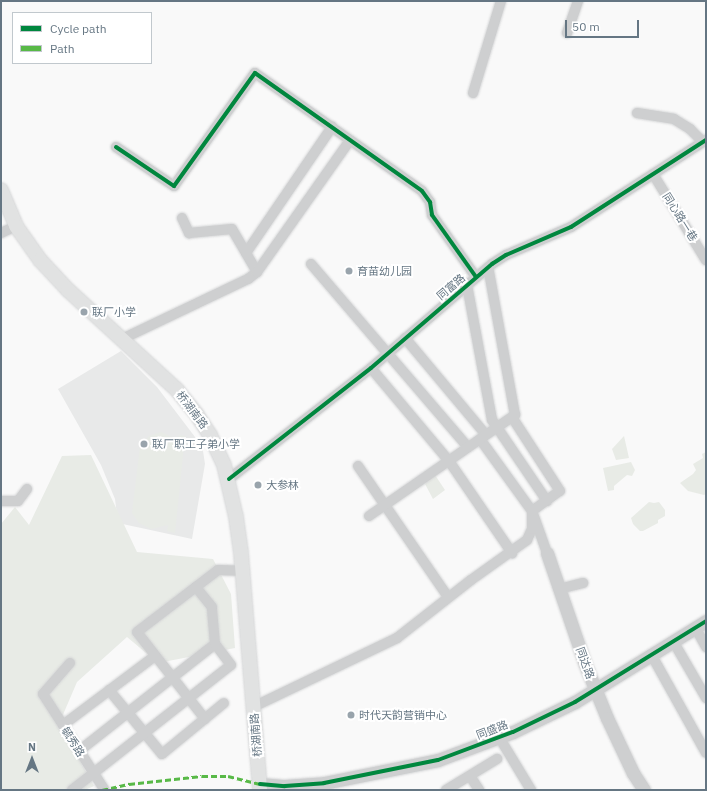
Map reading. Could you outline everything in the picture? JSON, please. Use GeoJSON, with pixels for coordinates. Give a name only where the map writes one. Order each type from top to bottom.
{"type":"FeatureCollection","features":[{"type":"Feature","properties":{"kind":"main road","name":"桥湖南路"},"geometry":{"type":"LineString","coordinates":[[1,190],[16,226],[28,244],[54,275],[168,380],[198,415],[210,435],[229,479],[236,517],[260,787]]}},
{"type":"Feature","properties":{"kind":"street"},"geometry":{"type":"LineString","coordinates":[[473,93],[501,1]]}},
{"type":"Feature","properties":{"kind":"street"},"geometry":{"type":"LineString","coordinates":[[567,33],[578,1]]}},
{"type":"Feature","properties":{"kind":"street"},"geometry":{"type":"LineString","coordinates":[[116,146],[174,186],[255,73],[422,191],[430,202],[432,215],[476,277]]}},
{"type":"Feature","properties":{"kind":"street"},"geometry":{"type":"LineString","coordinates":[[637,113],[674,118],[705,141]]}},
{"type":"Feature","properties":{"kind":"street"},"geometry":{"type":"LineString","coordinates":[[246,253],[332,128]]}},
{"type":"Feature","properties":{"kind":"street"},"geometry":{"type":"LineString","coordinates":[[122,339],[248,279],[257,272],[350,140]]}},
{"type":"Feature","properties":{"kind":"street","name":"同富路"},"geometry":{"type":"LineString","coordinates":[[229,479],[371,368],[488,267],[506,256],[571,228],[705,141]]}},
{"type":"Feature","properties":{"kind":"street","name":"同心路一巷"},"geometry":{"type":"LineString","coordinates":[[653,174],[706,260]]}},
{"type":"Feature","properties":{"kind":"street"},"geometry":{"type":"LineString","coordinates":[[182,218],[189,233],[232,229],[257,272]]}},
{"type":"Feature","properties":{"kind":"street"},"geometry":{"type":"LineString","coordinates":[[1,233],[16,226]]}},
{"type":"Feature","properties":{"kind":"street"},"geometry":{"type":"LineString","coordinates":[[311,264],[468,447]]}},
{"type":"Feature","properties":{"kind":"street"},"geometry":{"type":"LineString","coordinates":[[369,516],[514,415],[488,267]]}},
{"type":"Feature","properties":{"kind":"street"},"geometry":{"type":"LineString","coordinates":[[467,285],[492,420],[546,501]]}},
{"type":"Feature","properties":{"kind":"street"},"geometry":{"type":"LineString","coordinates":[[405,338],[483,437],[532,511],[547,553]]}},
{"type":"Feature","properties":{"kind":"street"},"geometry":{"type":"LineString","coordinates":[[371,368],[449,460],[512,552]]}},
{"type":"Feature","properties":{"kind":"street"},"geometry":{"type":"LineString","coordinates":[[512,417],[560,491],[532,511]]}},
{"type":"Feature","properties":{"kind":"street"},"geometry":{"type":"LineString","coordinates":[[358,466],[386,504],[448,597]]}},
{"type":"Feature","properties":{"kind":"street"},"geometry":{"type":"LineString","coordinates":[[1,501],[18,501],[27,489]]}},
{"type":"Feature","properties":{"kind":"street"},"geometry":{"type":"LineString","coordinates":[[253,707],[392,642],[448,597],[527,540],[532,529],[532,511]]}},
{"type":"Feature","properties":{"kind":"street","name":"同达路"},"geometry":{"type":"LineString","coordinates":[[547,553],[596,690],[633,773],[644,790]]}},
{"type":"Feature","properties":{"kind":"street"},"geometry":{"type":"LineString","coordinates":[[205,719],[137,632],[218,570],[242,571]]}},
{"type":"Feature","properties":{"kind":"street"},"geometry":{"type":"LineString","coordinates":[[559,588],[583,583]]}},
{"type":"Feature","properties":{"kind":"street"},"geometry":{"type":"LineString","coordinates":[[72,790],[231,665],[215,644],[212,607],[196,587]]}},
{"type":"Feature","properties":{"kind":"street"},"geometry":{"type":"LineString","coordinates":[[700,624],[706,647]]}},
{"type":"Feature","properties":{"kind":"street","name":"同盛路"},"geometry":{"type":"LineString","coordinates":[[260,787],[324,783],[438,760],[513,732],[575,702],[700,624]]}},
{"type":"Feature","properties":{"kind":"street"},"geometry":{"type":"LineString","coordinates":[[673,641],[706,698]]}},
{"type":"Feature","properties":{"kind":"street"},"geometry":{"type":"LineString","coordinates":[[79,750],[215,644]]}},
{"type":"Feature","properties":{"kind":"street"},"geometry":{"type":"LineString","coordinates":[[651,654],[706,753]]}},
{"type":"Feature","properties":{"kind":"street"},"geometry":{"type":"LineString","coordinates":[[63,725],[156,656]]}},
{"type":"Feature","properties":{"kind":"street","name":"毓秀路"},"geometry":{"type":"LineString","coordinates":[[70,663],[43,694],[104,789]]}},
{"type":"Feature","properties":{"kind":"street"},"geometry":{"type":"LineString","coordinates":[[109,690],[162,754],[224,703]]}},
{"type":"Feature","properties":{"kind":"street"},"geometry":{"type":"LineString","coordinates":[[502,742],[531,790]]}},
{"type":"Feature","properties":{"kind":"street"},"geometry":{"type":"LineString","coordinates":[[446,790],[497,759]]}},
{"type":"Feature","properties":{"kind":"street"},"geometry":{"type":"LineString","coordinates":[[470,776],[479,790]]}},
{"type":"Feature","properties":{"kind":"shaded area","name":"联厂职工子弟小学"},"geometry":{"type":"Polygon","coordinates":[[[121,351],[157,387],[195,437],[203,451],[205,464],[192,539],[118,523],[115,499],[101,465],[58,389],[121,351]]]}},
{"type":"Feature","properties":{"kind":"shaded area"},"geometry":{"type":"Polygon","coordinates":[[[161,432],[172,437],[178,442],[179,435],[185,436],[175,533],[167,531],[168,525],[151,529],[139,523],[132,513],[140,446],[149,436],[161,432]]]}},
{"type":"Feature","properties":{"kind":"shaded area"},"geometry":{"type":"Polygon","coordinates":[[[624,436],[629,458],[616,460],[612,449],[624,436]]]}},
{"type":"Feature","properties":{"kind":"shaded area"},"geometry":{"type":"Polygon","coordinates":[[[706,452],[706,494],[704,495],[688,491],[680,483],[693,474],[696,470],[693,464],[703,458],[702,454],[706,452]]]}},
{"type":"Feature","properties":{"kind":"shaded area"},"geometry":{"type":"Polygon","coordinates":[[[91,455],[137,552],[213,559],[231,594],[235,648],[158,663],[127,637],[77,682],[59,724],[94,786],[85,790],[1,790],[1,524],[15,507],[29,525],[62,456],[91,455]]]}},
{"type":"Feature","properties":{"kind":"shaded area"},"geometry":{"type":"Polygon","coordinates":[[[631,462],[635,470],[632,476],[627,475],[614,486],[614,490],[608,491],[603,468],[631,462]]]}},
{"type":"Feature","properties":{"kind":"shaded area"},"geometry":{"type":"Polygon","coordinates":[[[435,475],[445,490],[433,499],[425,484],[427,480],[435,475]]]}},
{"type":"Feature","properties":{"kind":"shaded area"},"geometry":{"type":"Polygon","coordinates":[[[649,502],[659,502],[665,510],[665,516],[658,520],[658,523],[643,531],[640,531],[633,524],[631,518],[649,502]]]}},
{"type":"Feature","properties":{"kind":"marked path"},"geometry":{"type":"LineString","coordinates":[[102,790],[129,784],[202,776],[228,776],[260,784]]}},
{"type":"Feature","properties":{"kind":"cycle path"},"geometry":{"type":"LineString","coordinates":[[116,147],[174,186],[255,73],[422,191],[430,202],[432,215],[476,277]]}},
{"type":"Feature","properties":{"kind":"cycle path"},"geometry":{"type":"LineString","coordinates":[[229,479],[371,368],[492,264],[506,255],[571,227],[706,140]]}},
{"type":"Feature","properties":{"kind":"cycle path"},"geometry":{"type":"LineString","coordinates":[[260,784],[285,786],[324,783],[438,760],[513,732],[575,702],[706,621]]}},
{"type":"Feature","properties":{"kind":"place","name":"育苗幼儿园"},"geometry":{"type":"Point","coordinates":[349,271]}},
{"type":"Feature","properties":{"kind":"place","name":"联厂小学"},"geometry":{"type":"Point","coordinates":[84,312]}},
{"type":"Feature","properties":{"kind":"place","name":"联厂职工子弟小学"},"geometry":{"type":"Point","coordinates":[144,444]}},
{"type":"Feature","properties":{"kind":"place","name":"大参林"},"geometry":{"type":"Point","coordinates":[258,485]}},
{"type":"Feature","properties":{"kind":"place","name":"时代天韵营销中心"},"geometry":{"type":"Point","coordinates":[351,715]}}]}
